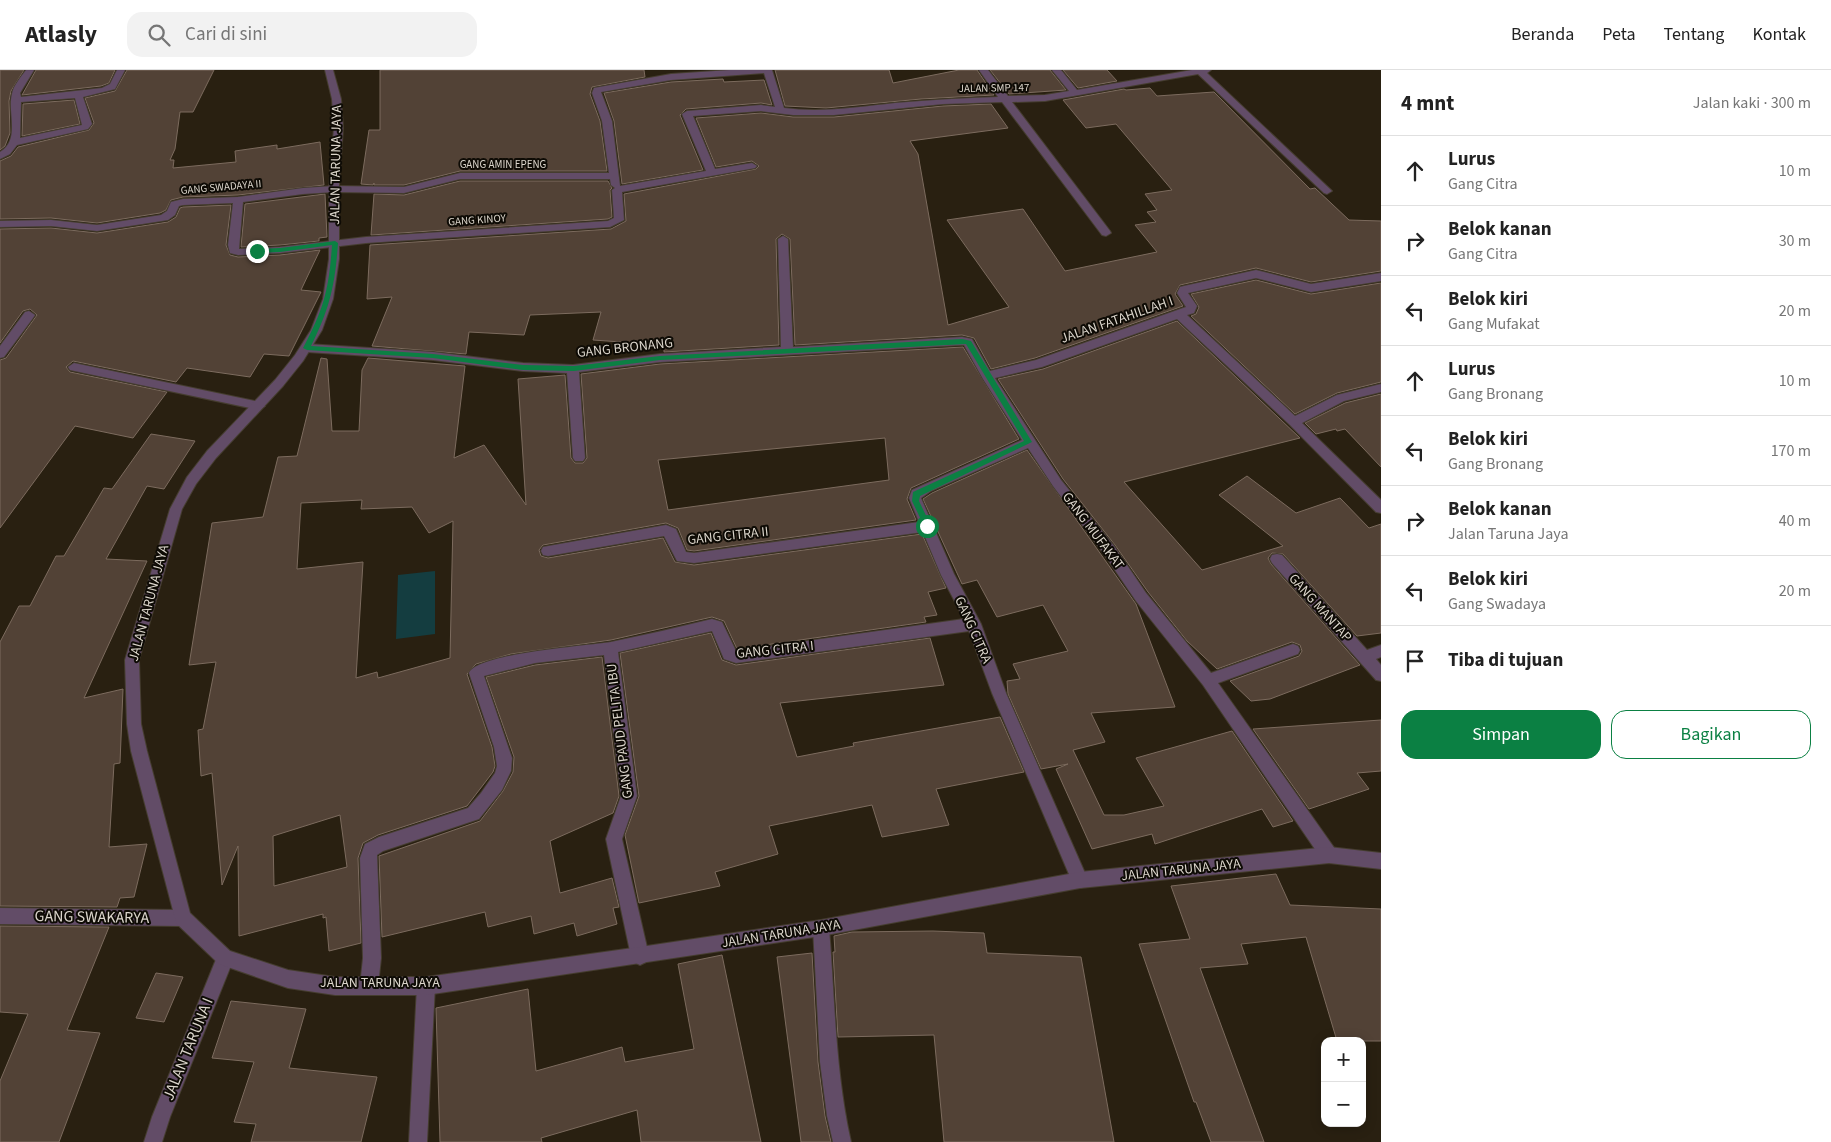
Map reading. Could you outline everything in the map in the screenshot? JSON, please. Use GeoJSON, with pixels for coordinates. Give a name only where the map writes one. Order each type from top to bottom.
{"type":"FeatureCollection","features":[{"type":"Feature","properties":{"kind":"street"},"geometry":{"type":"LineString","coordinates":[[0,156],[9,152],[16,142],[16,93],[30,70]]}},
{"type":"Feature","properties":{"kind":"street"},"geometry":{"type":"LineString","coordinates":[[16,100],[78,94],[110,88],[121,70]]}},
{"type":"Feature","properties":{"kind":"street","name":"JALAN TARUNA JAYA"},"geometry":{"type":"LineString","coordinates":[[329,70],[336,97],[338,149],[334,189],[335,243],[333,276],[328,301],[307,348],[259,406],[209,457],[185,489],[173,518],[132,660],[134,714],[139,751],[183,918],[225,958],[288,979],[335,986],[426,986],[821,928],[1080,880],[1329,854],[1381,861]]}},
{"type":"Feature","properties":{"kind":"street"},"geometry":{"type":"LineString","coordinates":[[619,220],[617,190],[607,121],[596,92],[670,74],[765,70],[770,72],[780,109]]}},
{"type":"Feature","properties":{"kind":"street"},"geometry":{"type":"LineString","coordinates":[[982,70],[1106,233]]}},
{"type":"Feature","properties":{"kind":"street"},"geometry":{"type":"LineString","coordinates":[[1056,70],[1075,93]]}},
{"type":"Feature","properties":{"kind":"street","name":"JALAN SMP 147"},"geometry":{"type":"LineString","coordinates":[[712,173],[687,114],[726,110],[780,109],[793,112],[834,112],[923,102],[1004,98],[1038,99],[1183,71],[1207,70]]}},
{"type":"Feature","properties":{"kind":"street"},"geometry":{"type":"LineString","coordinates":[[1200,71],[1327,191]]}},
{"type":"Feature","properties":{"kind":"street"},"geometry":{"type":"LineString","coordinates":[[16,142],[85,127],[87,124],[78,94]]}},
{"type":"Feature","properties":{"kind":"street"},"geometry":{"type":"LineString","coordinates":[[617,190],[752,166]]}},
{"type":"Feature","properties":{"kind":"street","name":"GANG AMIN EPENG"},"geometry":{"type":"LineString","coordinates":[[334,189],[404,190],[460,176],[614,176]]}},
{"type":"Feature","properties":{"kind":"street","name":"GANG SWADAYA II"},"geometry":{"type":"LineString","coordinates":[[0,224],[51,223],[90,229],[104,228],[164,218],[171,213],[175,204],[180,202],[238,200],[303,190],[334,189]]}},
{"type":"Feature","properties":{"kind":"street"},"geometry":{"type":"LineString","coordinates":[[238,200],[233,236],[234,251],[274,251],[335,243]]}},
{"type":"Feature","properties":{"kind":"street","name":"GANG KINOY"},"geometry":{"type":"LineString","coordinates":[[335,243],[610,224],[619,220]]}},
{"type":"Feature","properties":{"kind":"street"},"geometry":{"type":"LineString","coordinates":[[783,239],[787,350]]}},
{"type":"Feature","properties":{"kind":"street"},"geometry":{"type":"LineString","coordinates":[[1256,274],[1311,288],[1381,277]]}},
{"type":"Feature","properties":{"kind":"street","name":"JALAN FATAHILLAH I"},"geometry":{"type":"LineString","coordinates":[[987,376],[1038,364],[1179,314],[1192,308],[1182,293],[1184,290],[1256,274]]}},
{"type":"Feature","properties":{"kind":"street"},"geometry":{"type":"LineString","coordinates":[[1179,314],[1294,422],[1381,508]]}},
{"type":"Feature","properties":{"kind":"street"},"geometry":{"type":"LineString","coordinates":[[0,354],[28,315]]}},
{"type":"Feature","properties":{"kind":"street","name":"GANG BRONANG"},"geometry":{"type":"LineString","coordinates":[[307,348],[433,356],[523,367],[574,369],[660,358],[962,341],[968,342],[972,346],[987,376]]}},
{"type":"Feature","properties":{"kind":"street"},"geometry":{"type":"LineString","coordinates":[[74,367],[259,406]]}},
{"type":"Feature","properties":{"kind":"street"},"geometry":{"type":"LineString","coordinates":[[574,369],[579,458]]}},
{"type":"Feature","properties":{"kind":"street","name":"GANG MUFAKAT"},"geometry":{"type":"LineString","coordinates":[[987,376],[1029,442],[1142,597],[1208,680],[1329,854]]}},
{"type":"Feature","properties":{"kind":"street"},"geometry":{"type":"LineString","coordinates":[[1294,422],[1341,398],[1381,388]]}},
{"type":"Feature","properties":{"kind":"street","name":"GANG CITRA"},"geometry":{"type":"LineString","coordinates":[[1029,442],[916,494],[916,501],[948,575],[974,624],[999,693],[1080,880]]}},
{"type":"Feature","properties":{"kind":"street","name":"GANG CITRA II"},"geometry":{"type":"LineString","coordinates":[[548,552],[666,530],[671,533],[682,557],[694,558],[927,526]]}},
{"type":"Feature","properties":{"kind":"street","name":"GANG MANTAP"},"geometry":{"type":"LineString","coordinates":[[1277,559],[1381,675]]}},
{"type":"Feature","properties":{"kind":"street","name":"GANG CITRA I"},"geometry":{"type":"LineString","coordinates":[[370,986],[372,958],[368,858],[371,850],[379,845],[473,814],[499,781],[505,767],[502,749],[476,676],[478,671],[535,657],[610,648],[714,625],[729,655],[736,657],[974,624]]}},
{"type":"Feature","properties":{"kind":"street","name":"GANG PAUD PELITA IBU"},"geometry":{"type":"LineString","coordinates":[[610,648],[630,796],[628,808],[618,824],[614,839],[640,956]]}},
{"type":"Feature","properties":{"kind":"street"},"geometry":{"type":"LineString","coordinates":[[1208,680],[1293,650]]}},
{"type":"Feature","properties":{"kind":"street"},"geometry":{"type":"LineString","coordinates":[[1364,657],[1381,651]]}},
{"type":"Feature","properties":{"kind":"street","name":"GANG SWAKARYA"},"geometry":{"type":"LineString","coordinates":[[0,916],[183,918]]}},
{"type":"Feature","properties":{"kind":"street"},"geometry":{"type":"LineString","coordinates":[[821,928],[822,978],[833,1107],[842,1142]]}},
{"type":"Feature","properties":{"kind":"street","name":"JALAN TARUNA I"},"geometry":{"type":"LineString","coordinates":[[153,1142],[161,1117],[225,958]]}},
{"type":"Feature","properties":{"kind":"street"},"geometry":{"type":"LineString","coordinates":[[418,1142],[426,986]]}},
{"type":"Feature","properties":{"kind":"water"},"geometry":{"type":"Polygon","coordinates":[[[435,571],[435,634],[396,639],[398,575],[435,571]]]}},
{"type":"Feature","properties":{"kind":"building"},"geometry":{"type":"Polygon","coordinates":[[[0,70],[24,70],[11,91],[9,101],[10,133],[5,146],[0,150],[0,70]]]}},
{"type":"Feature","properties":{"kind":"building"},"geometry":{"type":"Polygon","coordinates":[[[36,70],[115,70],[109,83],[101,86],[22,95],[36,70]]]}},
{"type":"Feature","properties":{"kind":"building"},"geometry":{"type":"Polygon","coordinates":[[[127,70],[214,70],[193,112],[180,112],[175,149],[170,160],[174,160],[173,168],[236,162],[235,151],[277,145],[277,149],[320,142],[324,185],[238,195],[183,197],[171,200],[166,210],[160,213],[97,223],[51,218],[0,219],[0,161],[11,156],[18,147],[89,130],[94,123],[85,98],[115,91],[127,70]]]}},
{"type":"Feature","properties":{"kind":"building"},"geometry":{"type":"Polygon","coordinates":[[[380,70],[644,70],[645,77],[592,87],[590,94],[600,121],[607,171],[460,171],[404,185],[361,184],[369,130],[380,130],[380,70]]]}},
{"type":"Feature","properties":{"kind":"building"},"geometry":{"type":"Polygon","coordinates":[[[775,70],[889,70],[893,83],[959,70],[977,70],[994,95],[921,99],[826,108],[785,106],[775,70]]]}},
{"type":"Feature","properties":{"kind":"building"},"geometry":{"type":"Polygon","coordinates":[[[990,70],[1050,70],[1066,90],[1009,94],[990,70]]]}},
{"type":"Feature","properties":{"kind":"building"},"geometry":{"type":"Polygon","coordinates":[[[1063,70],[1107,70],[1117,81],[1078,88],[1063,70]]]}},
{"type":"Feature","properties":{"kind":"building"},"geometry":{"type":"Polygon","coordinates":[[[723,79],[724,82],[764,80],[772,105],[761,103],[686,109],[680,115],[703,170],[622,184],[614,121],[604,93],[671,82],[723,79]]]}},
{"type":"Feature","properties":{"kind":"building"},"geometry":{"type":"Polygon","coordinates":[[[1150,88],[1157,96],[1214,92],[1310,189],[1315,188],[1349,220],[1381,221],[1381,271],[1311,282],[1256,268],[1180,285],[1175,294],[1183,306],[1035,358],[991,369],[974,338],[962,335],[795,345],[790,239],[782,234],[776,239],[779,345],[664,352],[664,345],[593,340],[601,312],[530,315],[524,335],[469,332],[466,354],[372,346],[392,297],[367,299],[370,245],[611,229],[626,221],[624,194],[756,169],[759,166],[752,161],[716,167],[696,118],[761,113],[793,117],[834,117],[943,106],[991,104],[1008,128],[910,141],[918,154],[948,325],[1009,307],[947,220],[1023,209],[1065,271],[1157,252],[1135,225],[1156,222],[1147,212],[1157,210],[1145,194],[1172,190],[1116,124],[1086,128],[1063,100],[1124,89],[1150,88]]]}},
{"type":"Feature","properties":{"kind":"building"},"geometry":{"type":"Polygon","coordinates":[[[74,100],[80,124],[22,136],[23,104],[74,100]]]}},
{"type":"Feature","properties":{"kind":"building"},"geometry":{"type":"Polygon","coordinates":[[[460,181],[608,181],[612,188],[610,190],[612,217],[608,219],[371,235],[374,194],[404,195],[460,181]]]}},
{"type":"Feature","properties":{"kind":"building"},"geometry":{"type":"Polygon","coordinates":[[[325,194],[327,237],[319,238],[319,241],[241,247],[245,204],[325,194]]]}},
{"type":"Feature","properties":{"kind":"building"},"geometry":{"type":"Polygon","coordinates":[[[231,205],[226,245],[230,255],[238,257],[280,255],[320,250],[301,290],[321,292],[289,356],[264,354],[250,377],[187,368],[176,382],[73,361],[66,367],[70,372],[167,392],[133,438],[75,426],[0,528],[0,360],[6,358],[37,315],[30,309],[23,311],[0,343],[0,229],[51,228],[97,233],[168,222],[176,217],[180,208],[183,207],[231,205]]]}},
{"type":"Feature","properties":{"kind":"building"},"geometry":{"type":"Polygon","coordinates":[[[1256,280],[1311,294],[1381,283],[1381,382],[1337,393],[1295,414],[1191,316],[1196,314],[1199,307],[1191,294],[1256,280]]]}},
{"type":"Feature","properties":{"kind":"building"},"geometry":{"type":"Polygon","coordinates":[[[1177,321],[1300,438],[1124,482],[1202,570],[1283,546],[1219,495],[1247,476],[1296,513],[1340,498],[1369,528],[1381,524],[1381,633],[1357,636],[1283,554],[1272,553],[1268,558],[1271,564],[1360,665],[1270,699],[1251,701],[1230,681],[1299,656],[1302,651],[1300,645],[1292,642],[1217,669],[1187,641],[1148,592],[1115,545],[1063,479],[998,379],[1043,369],[1177,321]]]}},
{"type":"Feature","properties":{"kind":"building"},"geometry":{"type":"Polygon","coordinates":[[[963,347],[1019,439],[911,488],[907,499],[916,520],[694,551],[687,550],[678,528],[666,523],[543,545],[539,550],[541,556],[548,558],[663,538],[675,562],[694,565],[922,534],[946,588],[928,592],[937,615],[924,617],[926,622],[737,649],[724,621],[712,617],[611,640],[511,654],[476,664],[467,674],[492,747],[495,766],[493,772],[467,806],[378,835],[363,843],[358,858],[361,943],[329,951],[326,917],[323,918],[323,914],[239,936],[238,846],[222,885],[212,773],[201,776],[198,730],[203,729],[216,662],[189,665],[212,523],[263,517],[278,457],[297,456],[321,358],[327,359],[332,431],[359,431],[362,370],[368,358],[465,366],[454,458],[484,445],[526,505],[518,379],[565,375],[571,458],[575,463],[583,463],[587,458],[581,374],[660,364],[963,347]],[[885,438],[658,460],[668,510],[889,480],[885,438]],[[362,500],[301,503],[297,569],[363,562],[356,678],[377,672],[378,678],[450,658],[453,521],[429,533],[412,507],[361,509],[362,500]],[[340,815],[273,836],[274,886],[347,867],[340,815]]]}},
{"type":"Feature","properties":{"kind":"building"},"geometry":{"type":"Polygon","coordinates":[[[1381,394],[1381,467],[1345,429],[1337,431],[1336,429],[1316,434],[1305,423],[1345,403],[1381,394]]]}},
{"type":"Feature","properties":{"kind":"building"},"geometry":{"type":"Polygon","coordinates":[[[151,434],[195,441],[164,489],[147,486],[106,559],[147,561],[84,698],[123,689],[120,763],[114,764],[109,847],[147,844],[134,897],[120,898],[117,907],[0,906],[0,642],[19,606],[30,606],[56,556],[64,556],[104,488],[112,489],[151,434]]]}},
{"type":"Feature","properties":{"kind":"building"},"geometry":{"type":"Polygon","coordinates":[[[1027,450],[1136,604],[1175,707],[1091,713],[1105,742],[1073,750],[1104,815],[1124,815],[1164,806],[1136,758],[1232,731],[1293,821],[1273,827],[1262,809],[1155,844],[1152,834],[1092,849],[1056,769],[1068,764],[1041,769],[1008,694],[1007,681],[1020,679],[1013,664],[1068,651],[1043,605],[997,617],[977,580],[962,584],[923,499],[932,493],[1027,450]]]}},
{"type":"Feature","properties":{"kind":"building"},"geometry":{"type":"Polygon","coordinates":[[[711,633],[722,660],[736,665],[930,638],[944,685],[780,703],[797,757],[854,746],[853,743],[1000,717],[1024,772],[936,789],[949,825],[882,837],[872,805],[769,826],[778,854],[715,872],[720,886],[639,903],[625,835],[639,796],[620,653],[711,633]]]}},
{"type":"Feature","properties":{"kind":"building"},"geometry":{"type":"Polygon","coordinates":[[[602,657],[619,796],[613,813],[550,841],[560,893],[612,878],[619,907],[613,908],[617,924],[577,936],[574,923],[534,934],[531,916],[488,927],[485,912],[382,937],[379,856],[480,821],[503,791],[513,772],[514,757],[486,677],[535,665],[602,657]]]}},
{"type":"Feature","properties":{"kind":"building"},"geometry":{"type":"Polygon","coordinates":[[[1381,720],[1381,771],[1357,773],[1369,789],[1309,809],[1253,729],[1381,720]]]}},
{"type":"Feature","properties":{"kind":"building"},"geometry":{"type":"Polygon","coordinates":[[[1276,874],[1290,905],[1381,909],[1381,1041],[1366,1041],[1366,1037],[1336,1037],[1306,937],[1241,944],[1248,964],[1200,968],[1264,1142],[1211,1142],[1196,1102],[1194,1102],[1139,944],[1190,939],[1171,886],[1276,874]]]}},
{"type":"Feature","properties":{"kind":"building"},"geometry":{"type":"Polygon","coordinates":[[[0,926],[109,927],[67,1030],[100,1033],[59,1142],[0,1142],[0,1081],[28,1014],[0,1012],[0,926]]]}},
{"type":"Feature","properties":{"kind":"building"},"geometry":{"type":"Polygon","coordinates":[[[933,931],[984,933],[987,953],[1081,957],[1114,1142],[944,1142],[934,1035],[838,1037],[833,952],[835,952],[834,936],[852,932],[933,931]]]}},
{"type":"Feature","properties":{"kind":"building"},"geometry":{"type":"Polygon","coordinates":[[[812,953],[818,1062],[825,1116],[831,1142],[801,1142],[777,957],[812,953]]]}},
{"type":"Feature","properties":{"kind":"building"},"geometry":{"type":"Polygon","coordinates":[[[722,955],[761,1142],[641,1142],[637,1110],[541,1138],[542,1142],[440,1142],[436,1008],[528,989],[536,1071],[622,1047],[625,1062],[694,1049],[678,964],[722,955]]]}},
{"type":"Feature","properties":{"kind":"building"},"geometry":{"type":"Polygon","coordinates":[[[156,973],[183,977],[164,1022],[136,1018],[156,973]]]}},
{"type":"Feature","properties":{"kind":"building"},"geometry":{"type":"Polygon","coordinates":[[[231,1001],[306,1009],[289,1068],[377,1077],[361,1142],[251,1142],[256,1124],[234,1122],[254,1062],[212,1058],[231,1001]]]}},
{"type":"Feature","properties":{"kind":"route"},"geometry":{"type":"LineString","coordinates":[[257,251],[335,243],[332,286],[328,301],[307,348],[433,356],[523,367],[574,369],[660,358],[968,342],[1029,442],[916,494],[916,501],[927,526]]}}]}
